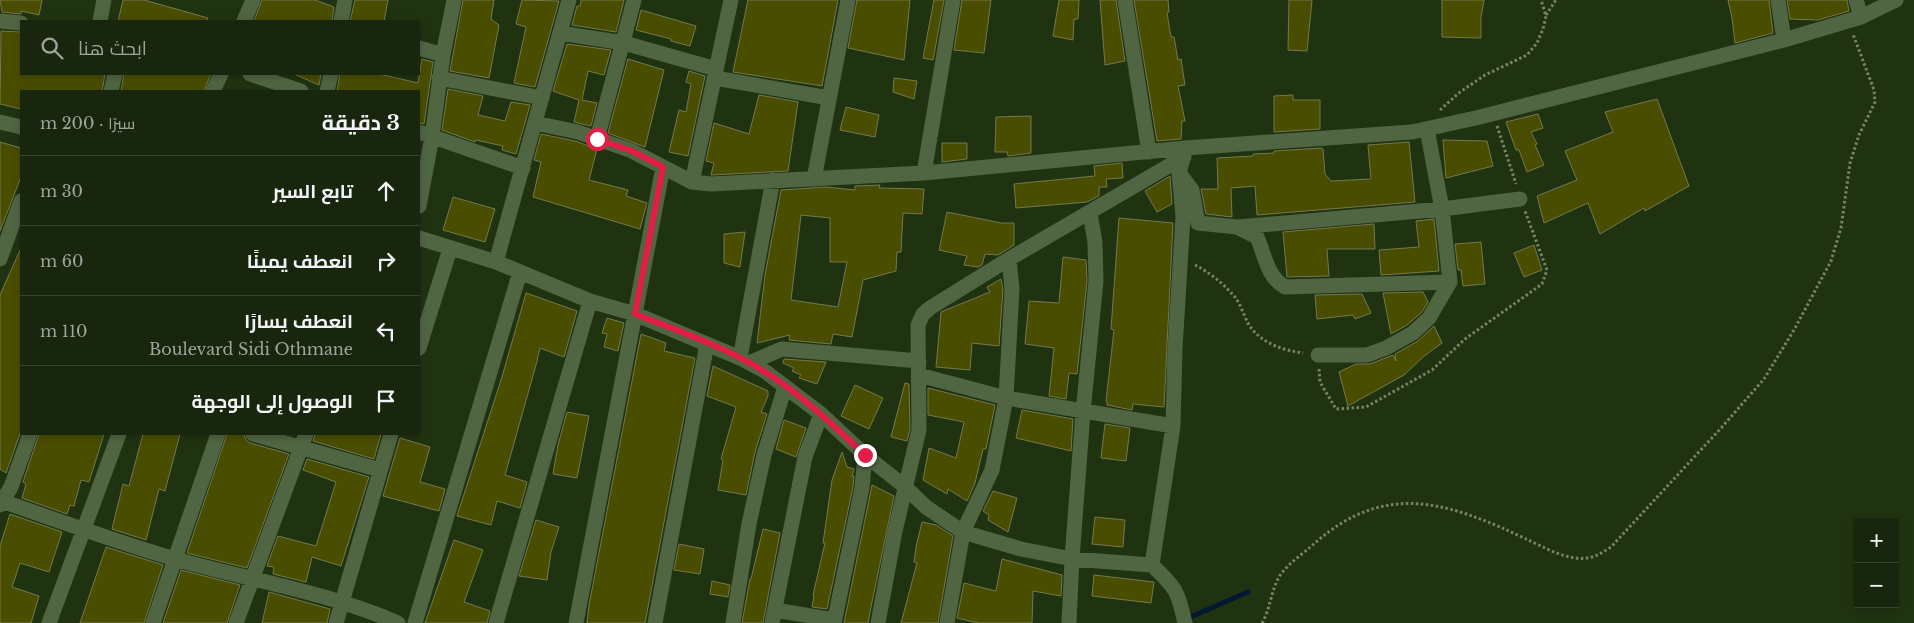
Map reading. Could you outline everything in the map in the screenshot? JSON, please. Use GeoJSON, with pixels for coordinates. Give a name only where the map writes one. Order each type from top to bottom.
{"type":"FeatureCollection","features":[{"type":"Feature","properties":{"kind":"street"},"geometry":{"type":"LineString","coordinates":[[100,20],[104,0]]}},
{"type":"Feature","properties":{"kind":"street"},"geometry":{"type":"LineString","coordinates":[[244,20],[253,0]]}},
{"type":"Feature","properties":{"kind":"street"},"geometry":{"type":"LineString","coordinates":[[341,20],[345,0]]}},
{"type":"Feature","properties":{"kind":"street"},"geometry":{"type":"LineString","coordinates":[[420,196],[426,134],[454,0]]}},
{"type":"Feature","properties":{"kind":"street"},"geometry":{"type":"LineString","coordinates":[[496,262],[569,0]]}},
{"type":"Feature","properties":{"kind":"street"},"geometry":{"type":"LineString","coordinates":[[597,139],[634,0]]}},
{"type":"Feature","properties":{"kind":"street"},"geometry":{"type":"LineString","coordinates":[[692,182],[731,0]]}},
{"type":"Feature","properties":{"kind":"street"},"geometry":{"type":"LineString","coordinates":[[814,179],[848,0]]}},
{"type":"Feature","properties":{"kind":"street"},"geometry":{"type":"LineString","coordinates":[[924,173],[953,0]]}},
{"type":"Feature","properties":{"kind":"street"},"geometry":{"type":"LineString","coordinates":[[1125,0],[1149,152]]}},
{"type":"Feature","properties":{"kind":"street"},"geometry":{"type":"LineString","coordinates":[[1778,0],[1784,40]]}},
{"type":"Feature","properties":{"kind":"street"},"geometry":{"type":"LineString","coordinates":[[1854,18],[1856,0]]}},
{"type":"Feature","properties":{"kind":"street"},"geometry":{"type":"LineString","coordinates":[[535,123],[578,132],[632,151],[692,182],[711,184],[924,173],[1149,152],[1184,153],[1412,132],[1427,129],[1784,40],[1875,12],[1896,0]]}},
{"type":"Feature","properties":{"kind":"street"},"geometry":{"type":"LineString","coordinates":[[0,21],[20,23]]}},
{"type":"Feature","properties":{"kind":"street"},"geometry":{"type":"LineString","coordinates":[[560,33],[624,43],[715,73],[829,98]]}},
{"type":"Feature","properties":{"kind":"street"},"geometry":{"type":"LineString","coordinates":[[420,48],[443,55]]}},
{"type":"Feature","properties":{"kind":"street"},"geometry":{"type":"LineString","coordinates":[[111,90],[115,75]]}},
{"type":"Feature","properties":{"kind":"street"},"geometry":{"type":"LineString","coordinates":[[213,90],[221,75]]}},
{"type":"Feature","properties":{"kind":"street"},"geometry":{"type":"LineString","coordinates":[[253,75],[298,90]]}},
{"type":"Feature","properties":{"kind":"street"},"geometry":{"type":"LineString","coordinates":[[327,90],[331,75]]}},
{"type":"Feature","properties":{"kind":"street"},"geometry":{"type":"LineString","coordinates":[[439,78],[542,98]]}},
{"type":"Feature","properties":{"kind":"street"},"geometry":{"type":"LineString","coordinates":[[0,122],[20,127]]}},
{"type":"Feature","properties":{"kind":"street"},"geometry":{"type":"LineString","coordinates":[[1318,355],[1367,355],[1386,348],[1413,333],[1429,318],[1450,282],[1442,208],[1427,129]]}},
{"type":"Feature","properties":{"kind":"street"},"geometry":{"type":"LineString","coordinates":[[426,134],[523,168]]}},
{"type":"Feature","properties":{"kind":"street"},"geometry":{"type":"LineString","coordinates":[[1152,565],[1172,426],[1183,216],[1179,173],[1184,153]]}},
{"type":"Feature","properties":{"kind":"street"},"geometry":{"type":"LineString","coordinates":[[878,623],[904,486],[918,430],[918,325],[923,314],[1009,259],[1090,213],[1184,153]]}},
{"type":"Feature","properties":{"kind":"street"},"geometry":{"type":"LineString","coordinates":[[576,623],[663,167]]}},
{"type":"Feature","properties":{"kind":"street"},"geometry":{"type":"LineString","coordinates":[[1179,173],[1192,190],[1198,223],[1237,227],[1442,208],[1520,198]]}},
{"type":"Feature","properties":{"kind":"street"},"geometry":{"type":"LineString","coordinates":[[745,360],[773,180]]}},
{"type":"Feature","properties":{"kind":"street"},"geometry":{"type":"LineString","coordinates":[[0,259],[20,205]]}},
{"type":"Feature","properties":{"kind":"street"},"geometry":{"type":"LineString","coordinates":[[1069,623],[1082,412],[1096,281],[1095,242],[1090,213]]}},
{"type":"Feature","properties":{"kind":"street"},"geometry":{"type":"LineString","coordinates":[[1237,227],[1257,237],[1270,274],[1276,282],[1285,287],[1450,282]]}},
{"type":"Feature","properties":{"kind":"street"},"geometry":{"type":"LineString","coordinates":[[420,238],[496,262],[590,301],[635,314],[745,360],[766,372],[821,414],[865,455],[904,486],[926,507],[963,532],[1022,549],[1072,559],[1152,565],[1174,586],[1180,600],[1185,623]]}},
{"type":"Feature","properties":{"kind":"street"},"geometry":{"type":"LineString","coordinates":[[420,345],[450,249]]}},
{"type":"Feature","properties":{"kind":"street"},"geometry":{"type":"LineString","coordinates":[[947,623],[963,532],[992,470],[1006,398],[1012,289],[1009,259]]}},
{"type":"Feature","properties":{"kind":"street"},"geometry":{"type":"LineString","coordinates":[[415,623],[520,272]]}},
{"type":"Feature","properties":{"kind":"street"},"geometry":{"type":"LineString","coordinates":[[496,623],[590,301]]}},
{"type":"Feature","properties":{"kind":"street"},"geometry":{"type":"LineString","coordinates":[[655,623],[707,344]]}},
{"type":"Feature","properties":{"kind":"street"},"geometry":{"type":"LineString","coordinates":[[745,360],[782,349],[919,368],[1006,398],[1172,426]]}},
{"type":"Feature","properties":{"kind":"street"},"geometry":{"type":"LineString","coordinates":[[733,623],[751,516],[764,455],[785,387]]}},
{"type":"Feature","properties":{"kind":"street"},"geometry":{"type":"LineString","coordinates":[[821,414],[805,457],[774,617],[834,621],[862,488],[865,455]]}},
{"type":"Feature","properties":{"kind":"street"},"geometry":{"type":"LineString","coordinates":[[30,435],[5,485],[1,503],[174,558],[342,603],[398,623]]}},
{"type":"Feature","properties":{"kind":"street"},"geometry":{"type":"LineString","coordinates":[[49,623],[119,435]]}},
{"type":"Feature","properties":{"kind":"street"},"geometry":{"type":"LineString","coordinates":[[152,623],[218,435]]}},
{"type":"Feature","properties":{"kind":"street"},"geometry":{"type":"LineString","coordinates":[[260,435],[304,441],[380,470]]}},
{"type":"Feature","properties":{"kind":"street"},"geometry":{"type":"LineString","coordinates":[[336,623],[391,435]]}},
{"type":"Feature","properties":{"kind":"street"},"geometry":{"type":"LineString","coordinates":[[236,623],[304,441]]}},
{"type":"Feature","properties":{"kind":"path"},"geometry":{"type":"LineString","coordinates":[[1541,0],[1546,16]]}},
{"type":"Feature","properties":{"kind":"path"},"geometry":{"type":"LineString","coordinates":[[1427,129],[1437,112],[1460,92],[1485,75],[1527,56],[1537,44],[1546,16],[1556,0]]}},
{"type":"Feature","properties":{"kind":"path"},"geometry":{"type":"LineString","coordinates":[[1262,623],[1277,582],[1288,566],[1328,531],[1351,518],[1385,505],[1404,502],[1454,509],[1508,530],[1554,552],[1576,558],[1598,555],[1611,547],[1722,428],[1764,379],[1794,330],[1831,261],[1841,228],[1850,163],[1859,135],[1875,102],[1874,90],[1864,61],[1854,18]]}},
{"type":"Feature","properties":{"kind":"path"},"geometry":{"type":"LineString","coordinates":[[1179,264],[1193,264],[1206,271],[1222,284],[1236,298],[1250,326],[1264,340],[1285,350],[1318,355]]}},
{"type":"Feature","properties":{"kind":"building"},"geometry":{"type":"Polygon","coordinates":[[[0,0],[42,0],[39,15],[21,11],[21,14],[2,12],[0,0]]]}},
{"type":"Feature","properties":{"kind":"building"},"geometry":{"type":"Polygon","coordinates":[[[123,0],[144,0],[208,18],[207,20],[118,20],[123,0]]]}},
{"type":"Feature","properties":{"kind":"building"},"geometry":{"type":"Polygon","coordinates":[[[262,0],[315,0],[334,7],[332,20],[254,20],[262,0]]]}},
{"type":"Feature","properties":{"kind":"building"},"geometry":{"type":"Polygon","coordinates":[[[355,0],[388,0],[384,20],[350,20],[355,0]]]}},
{"type":"Feature","properties":{"kind":"building"},"geometry":{"type":"Polygon","coordinates":[[[463,0],[494,0],[491,19],[499,25],[489,78],[450,71],[463,0]]]}},
{"type":"Feature","properties":{"kind":"building"},"geometry":{"type":"Polygon","coordinates":[[[522,0],[559,1],[535,87],[514,83],[526,27],[516,24],[522,0]]]}},
{"type":"Feature","properties":{"kind":"building"},"geometry":{"type":"Polygon","coordinates":[[[581,0],[624,0],[616,32],[572,25],[577,6],[580,6],[581,0]]]}},
{"type":"Feature","properties":{"kind":"building"},"geometry":{"type":"Polygon","coordinates":[[[748,0],[838,0],[822,86],[733,72],[748,0]]]}},
{"type":"Feature","properties":{"kind":"building"},"geometry":{"type":"Polygon","coordinates":[[[857,0],[910,0],[904,60],[848,48],[857,0]]]}},
{"type":"Feature","properties":{"kind":"building"},"geometry":{"type":"Polygon","coordinates":[[[934,0],[944,0],[933,60],[923,58],[934,0]]]}},
{"type":"Feature","properties":{"kind":"building"},"geometry":{"type":"Polygon","coordinates":[[[962,0],[991,0],[984,53],[954,50],[962,0]]]}},
{"type":"Feature","properties":{"kind":"building"},"geometry":{"type":"Polygon","coordinates":[[[1059,0],[1079,0],[1078,19],[1074,19],[1073,40],[1053,36],[1059,0]]]}},
{"type":"Feature","properties":{"kind":"building"},"geometry":{"type":"Polygon","coordinates":[[[1100,0],[1116,0],[1125,61],[1105,65],[1100,0]]]}},
{"type":"Feature","properties":{"kind":"building"},"geometry":{"type":"Polygon","coordinates":[[[1134,0],[1168,0],[1169,12],[1167,13],[1171,37],[1174,37],[1178,60],[1181,59],[1185,85],[1178,86],[1185,121],[1182,121],[1181,139],[1157,141],[1134,0]]]}},
{"type":"Feature","properties":{"kind":"building"},"geometry":{"type":"Polygon","coordinates":[[[1289,0],[1312,0],[1307,51],[1288,50],[1289,0]]]}},
{"type":"Feature","properties":{"kind":"building"},"geometry":{"type":"Polygon","coordinates":[[[1442,0],[1484,0],[1481,17],[1481,38],[1442,37],[1442,0]]]}},
{"type":"Feature","properties":{"kind":"building"},"geometry":{"type":"Polygon","coordinates":[[[1728,0],[1769,0],[1773,33],[1735,43],[1728,0]]]}},
{"type":"Feature","properties":{"kind":"building"},"geometry":{"type":"Polygon","coordinates":[[[1787,0],[1847,0],[1849,11],[1818,20],[1790,19],[1787,0]]]}},
{"type":"Feature","properties":{"kind":"building"},"geometry":{"type":"Polygon","coordinates":[[[641,10],[696,26],[690,46],[636,30],[641,10]]]}},
{"type":"Feature","properties":{"kind":"building"},"geometry":{"type":"Polygon","coordinates":[[[1,31],[20,32],[20,75],[105,75],[102,90],[20,90],[20,109],[0,104],[1,31]]]}},
{"type":"Feature","properties":{"kind":"building"},"geometry":{"type":"Polygon","coordinates":[[[567,44],[611,50],[604,75],[588,71],[582,100],[597,103],[591,126],[574,122],[579,100],[553,91],[567,44]]]}},
{"type":"Feature","properties":{"kind":"building"},"geometry":{"type":"Polygon","coordinates":[[[422,59],[433,62],[424,124],[420,123],[420,90],[337,90],[340,75],[383,75],[418,83],[422,59]]]}},
{"type":"Feature","properties":{"kind":"building"},"geometry":{"type":"Polygon","coordinates":[[[628,59],[664,70],[645,147],[608,133],[628,59]]]}},
{"type":"Feature","properties":{"kind":"building"},"geometry":{"type":"Polygon","coordinates":[[[689,71],[705,76],[688,156],[669,152],[679,110],[686,112],[691,84],[686,82],[689,71]]]}},
{"type":"Feature","properties":{"kind":"building"},"geometry":{"type":"Polygon","coordinates":[[[124,75],[211,75],[204,90],[121,90],[124,75]]]}},
{"type":"Feature","properties":{"kind":"building"},"geometry":{"type":"Polygon","coordinates":[[[296,75],[321,75],[319,85],[296,75]]]}},
{"type":"Feature","properties":{"kind":"building"},"geometry":{"type":"Polygon","coordinates":[[[894,78],[917,81],[914,99],[893,92],[894,78]]]}},
{"type":"Feature","properties":{"kind":"building"},"geometry":{"type":"Polygon","coordinates":[[[448,89],[483,96],[478,115],[505,121],[511,102],[530,105],[516,154],[502,150],[503,146],[476,140],[475,142],[442,130],[448,89]]]}},
{"type":"Feature","properties":{"kind":"building"},"geometry":{"type":"Polygon","coordinates":[[[759,95],[798,102],[788,171],[711,175],[714,163],[706,161],[714,123],[749,134],[759,95]]]}},
{"type":"Feature","properties":{"kind":"building"},"geometry":{"type":"Polygon","coordinates":[[[1293,95],[1293,100],[1320,100],[1320,129],[1274,132],[1274,96],[1293,95]]]}},
{"type":"Feature","properties":{"kind":"building"},"geometry":{"type":"Polygon","coordinates":[[[1657,99],[1689,186],[1645,211],[1644,208],[1600,234],[1588,203],[1544,223],[1537,196],[1577,180],[1565,151],[1613,132],[1605,112],[1657,99]]]}},
{"type":"Feature","properties":{"kind":"building"},"geometry":{"type":"Polygon","coordinates":[[[846,107],[879,115],[875,137],[840,130],[846,107]]]}},
{"type":"Feature","properties":{"kind":"building"},"geometry":{"type":"Polygon","coordinates":[[[1538,114],[1543,128],[1531,132],[1544,165],[1527,172],[1519,150],[1516,150],[1506,122],[1538,114]]]}},
{"type":"Feature","properties":{"kind":"building"},"geometry":{"type":"Polygon","coordinates":[[[1031,116],[1031,153],[1008,156],[1007,152],[995,152],[996,117],[1031,116]]]}},
{"type":"Feature","properties":{"kind":"building"},"geometry":{"type":"Polygon","coordinates":[[[541,134],[575,141],[597,149],[589,180],[628,190],[626,196],[647,203],[640,229],[533,197],[541,162],[534,160],[541,134]]]}},
{"type":"Feature","properties":{"kind":"building"},"geometry":{"type":"Polygon","coordinates":[[[1443,140],[1487,141],[1493,166],[1446,178],[1443,140]]]}},
{"type":"Feature","properties":{"kind":"building"},"geometry":{"type":"Polygon","coordinates":[[[0,142],[20,148],[20,180],[0,231],[0,142]]]}},
{"type":"Feature","properties":{"kind":"building"},"geometry":{"type":"Polygon","coordinates":[[[1409,142],[1415,202],[1257,215],[1255,186],[1231,188],[1232,217],[1206,214],[1201,189],[1218,189],[1217,158],[1253,156],[1253,154],[1274,153],[1274,151],[1321,148],[1323,149],[1325,174],[1331,181],[1371,179],[1368,145],[1409,142]]]}},
{"type":"Feature","properties":{"kind":"building"},"geometry":{"type":"Polygon","coordinates":[[[942,143],[967,143],[967,159],[942,162],[942,143]]]}},
{"type":"Feature","properties":{"kind":"building"},"geometry":{"type":"Polygon","coordinates":[[[1122,163],[1123,178],[1106,179],[1107,187],[1099,187],[1099,196],[1087,202],[1016,208],[1014,184],[1095,176],[1094,166],[1122,163]]]}},
{"type":"Feature","properties":{"kind":"building"},"geometry":{"type":"Polygon","coordinates":[[[1170,176],[1172,204],[1157,212],[1145,191],[1170,176]]]}},
{"type":"Feature","properties":{"kind":"building"},"geometry":{"type":"Polygon","coordinates":[[[880,185],[879,188],[924,189],[922,214],[903,213],[901,252],[897,252],[896,271],[863,280],[852,337],[833,334],[831,344],[789,340],[790,335],[757,343],[765,275],[781,190],[826,187],[855,190],[855,186],[880,185]],[[801,215],[791,300],[838,307],[847,262],[830,262],[830,218],[801,215]]]}},
{"type":"Feature","properties":{"kind":"building"},"geometry":{"type":"Polygon","coordinates":[[[453,197],[495,209],[485,242],[443,230],[453,197]]]}},
{"type":"Feature","properties":{"kind":"building"},"geometry":{"type":"Polygon","coordinates":[[[947,212],[1001,223],[1014,223],[1014,245],[998,255],[985,254],[982,265],[978,267],[964,265],[967,256],[939,250],[947,212]]]}},
{"type":"Feature","properties":{"kind":"building"},"geometry":{"type":"Polygon","coordinates":[[[1119,218],[1173,223],[1164,407],[1133,404],[1132,410],[1107,405],[1106,401],[1114,330],[1111,329],[1119,218]]]}},
{"type":"Feature","properties":{"kind":"building"},"geometry":{"type":"Polygon","coordinates":[[[1434,219],[1439,271],[1381,275],[1379,250],[1419,247],[1416,221],[1434,219]]]}},
{"type":"Feature","properties":{"kind":"building"},"geometry":{"type":"Polygon","coordinates":[[[1374,224],[1375,249],[1327,249],[1329,276],[1287,277],[1283,232],[1374,224]]]}},
{"type":"Feature","properties":{"kind":"building"},"geometry":{"type":"Polygon","coordinates":[[[745,232],[740,267],[724,263],[724,234],[745,232]]]}},
{"type":"Feature","properties":{"kind":"building"},"geometry":{"type":"Polygon","coordinates":[[[1481,242],[1485,284],[1463,286],[1461,270],[1458,270],[1455,244],[1481,242]]]}},
{"type":"Feature","properties":{"kind":"building"},"geometry":{"type":"Polygon","coordinates":[[[1534,245],[1542,270],[1524,277],[1514,253],[1534,245]]]}},
{"type":"Feature","properties":{"kind":"building"},"geometry":{"type":"Polygon","coordinates":[[[20,250],[20,434],[6,473],[0,469],[0,295],[20,250]]]}},
{"type":"Feature","properties":{"kind":"building"},"geometry":{"type":"Polygon","coordinates":[[[1063,257],[1086,260],[1087,281],[1077,374],[1069,373],[1066,399],[1049,396],[1054,348],[1025,344],[1029,301],[1059,303],[1063,257]]]}},
{"type":"Feature","properties":{"kind":"building"},"geometry":{"type":"Polygon","coordinates":[[[1001,279],[1003,289],[999,346],[972,343],[970,370],[936,367],[941,312],[990,292],[987,287],[1001,279]]]}},
{"type":"Feature","properties":{"kind":"building"},"geometry":{"type":"Polygon","coordinates":[[[1423,292],[1428,302],[1422,312],[1407,325],[1391,334],[1383,293],[1423,292]]]}},
{"type":"Feature","properties":{"kind":"building"},"geometry":{"type":"Polygon","coordinates":[[[526,293],[577,311],[564,357],[540,348],[505,475],[527,482],[520,508],[497,501],[491,525],[457,516],[502,377],[526,293]]]}},
{"type":"Feature","properties":{"kind":"building"},"geometry":{"type":"Polygon","coordinates":[[[1362,294],[1371,313],[1355,319],[1353,315],[1317,319],[1315,295],[1362,294]]]}},
{"type":"Feature","properties":{"kind":"building"},"geometry":{"type":"Polygon","coordinates":[[[607,318],[624,323],[618,351],[604,347],[607,334],[602,333],[607,318]]]}},
{"type":"Feature","properties":{"kind":"building"},"geometry":{"type":"Polygon","coordinates":[[[1434,326],[1442,343],[1423,357],[1404,375],[1348,406],[1339,372],[1356,364],[1370,364],[1393,355],[1396,361],[1395,354],[1418,341],[1434,326]]]}},
{"type":"Feature","properties":{"kind":"building"},"geometry":{"type":"Polygon","coordinates":[[[641,334],[666,343],[664,351],[695,358],[645,623],[587,623],[589,605],[641,334]]]}},
{"type":"Feature","properties":{"kind":"building"},"geometry":{"type":"Polygon","coordinates":[[[784,359],[826,362],[817,384],[799,378],[801,375],[792,371],[794,368],[783,363],[784,359]]]}},
{"type":"Feature","properties":{"kind":"building"},"geometry":{"type":"Polygon","coordinates":[[[713,366],[768,391],[768,396],[761,412],[767,414],[755,452],[746,495],[718,490],[723,460],[721,459],[736,407],[707,396],[713,366]]]}},
{"type":"Feature","properties":{"kind":"building"},"geometry":{"type":"Polygon","coordinates":[[[905,383],[909,384],[910,429],[907,441],[891,437],[905,383]]]}},
{"type":"Feature","properties":{"kind":"building"},"geometry":{"type":"Polygon","coordinates":[[[855,385],[883,398],[869,429],[841,416],[855,385]]]}},
{"type":"Feature","properties":{"kind":"building"},"geometry":{"type":"Polygon","coordinates":[[[928,388],[995,405],[986,449],[983,449],[975,483],[967,501],[948,489],[947,494],[923,480],[929,448],[956,458],[964,422],[928,415],[928,388]]]}},
{"type":"Feature","properties":{"kind":"building"},"geometry":{"type":"Polygon","coordinates":[[[1022,410],[1073,419],[1071,451],[1016,438],[1022,410]]]}},
{"type":"Feature","properties":{"kind":"building"},"geometry":{"type":"Polygon","coordinates":[[[567,412],[589,416],[577,478],[553,474],[558,445],[567,412]]]}},
{"type":"Feature","properties":{"kind":"building"},"geometry":{"type":"Polygon","coordinates":[[[784,420],[806,428],[796,457],[776,449],[784,420]]]}},
{"type":"Feature","properties":{"kind":"building"},"geometry":{"type":"Polygon","coordinates":[[[1105,424],[1130,428],[1126,461],[1101,458],[1105,424]]]}},
{"type":"Feature","properties":{"kind":"building"},"geometry":{"type":"Polygon","coordinates":[[[39,435],[104,435],[89,482],[81,480],[74,506],[70,505],[67,514],[22,498],[26,484],[23,482],[39,435]]]}},
{"type":"Feature","properties":{"kind":"building"},"geometry":{"type":"Polygon","coordinates":[[[143,435],[180,435],[165,491],[159,489],[146,540],[112,529],[123,484],[129,486],[143,435]]]}},
{"type":"Feature","properties":{"kind":"building"},"geometry":{"type":"Polygon","coordinates":[[[227,435],[244,435],[246,440],[250,443],[289,454],[247,568],[187,553],[227,435]]]}},
{"type":"Feature","properties":{"kind":"building"},"geometry":{"type":"Polygon","coordinates":[[[315,435],[381,435],[374,459],[313,441],[315,435]]]}},
{"type":"Feature","properties":{"kind":"building"},"geometry":{"type":"Polygon","coordinates":[[[400,438],[430,447],[420,482],[445,489],[439,511],[383,496],[400,438]]]}},
{"type":"Feature","properties":{"kind":"building"},"geometry":{"type":"Polygon","coordinates":[[[842,452],[847,467],[854,469],[852,476],[854,476],[853,487],[827,609],[812,607],[825,543],[823,543],[832,480],[842,452]]]}},
{"type":"Feature","properties":{"kind":"building"},"geometry":{"type":"Polygon","coordinates":[[[307,459],[369,477],[341,566],[312,557],[306,582],[273,574],[274,567],[267,566],[278,536],[316,546],[336,482],[303,470],[307,459]]]}},
{"type":"Feature","properties":{"kind":"building"},"geometry":{"type":"Polygon","coordinates":[[[872,485],[894,496],[868,623],[844,623],[872,485]]]}},
{"type":"Feature","properties":{"kind":"building"},"geometry":{"type":"Polygon","coordinates":[[[993,491],[1017,498],[1008,532],[988,520],[989,515],[983,511],[993,491]]]}},
{"type":"Feature","properties":{"kind":"building"},"geometry":{"type":"Polygon","coordinates":[[[10,514],[62,532],[49,572],[20,563],[12,587],[39,596],[31,623],[0,623],[0,546],[10,514]]]}},
{"type":"Feature","properties":{"kind":"building"},"geometry":{"type":"Polygon","coordinates":[[[1095,517],[1125,520],[1123,547],[1092,544],[1095,517]]]}},
{"type":"Feature","properties":{"kind":"building"},"geometry":{"type":"Polygon","coordinates":[[[536,520],[559,527],[551,552],[547,580],[519,576],[536,520]]]}},
{"type":"Feature","properties":{"kind":"building"},"geometry":{"type":"Polygon","coordinates":[[[922,522],[936,525],[953,536],[938,623],[901,623],[917,563],[914,562],[922,522]]]}},
{"type":"Feature","properties":{"kind":"building"},"geometry":{"type":"Polygon","coordinates":[[[763,529],[780,533],[763,623],[742,623],[750,579],[763,529]]]}},
{"type":"Feature","properties":{"kind":"building"},"geometry":{"type":"Polygon","coordinates":[[[454,540],[483,550],[464,602],[490,611],[487,623],[425,623],[454,540]]]}},
{"type":"Feature","properties":{"kind":"building"},"geometry":{"type":"Polygon","coordinates":[[[679,544],[704,549],[700,574],[674,570],[679,544]]]}},
{"type":"Feature","properties":{"kind":"building"},"geometry":{"type":"Polygon","coordinates":[[[106,547],[163,565],[144,623],[80,623],[106,547]]]}},
{"type":"Feature","properties":{"kind":"building"},"geometry":{"type":"Polygon","coordinates":[[[1002,559],[1062,575],[1061,596],[1033,591],[1032,623],[978,623],[957,618],[964,583],[996,591],[1002,559]]]}},
{"type":"Feature","properties":{"kind":"building"},"geometry":{"type":"Polygon","coordinates":[[[181,570],[240,585],[227,623],[163,623],[181,570]]]}},
{"type":"Feature","properties":{"kind":"building"},"geometry":{"type":"Polygon","coordinates":[[[1094,575],[1154,582],[1151,603],[1092,596],[1094,575]]]}},
{"type":"Feature","properties":{"kind":"building"},"geometry":{"type":"Polygon","coordinates":[[[712,581],[730,585],[728,597],[710,594],[712,581]]]}},
{"type":"Feature","properties":{"kind":"building"},"geometry":{"type":"Polygon","coordinates":[[[269,592],[330,609],[327,623],[262,623],[269,592]]]}},
{"type":"Feature","properties":{"kind":"waterway"},"geometry":{"type":"LineString","coordinates":[[1186,619],[1248,592]]}},
{"type":"Feature","properties":{"kind":"route"},"geometry":{"type":"LineString","coordinates":[[597,139],[632,151],[663,167],[635,314],[740,358],[766,372],[821,414],[865,455]]}}]}
